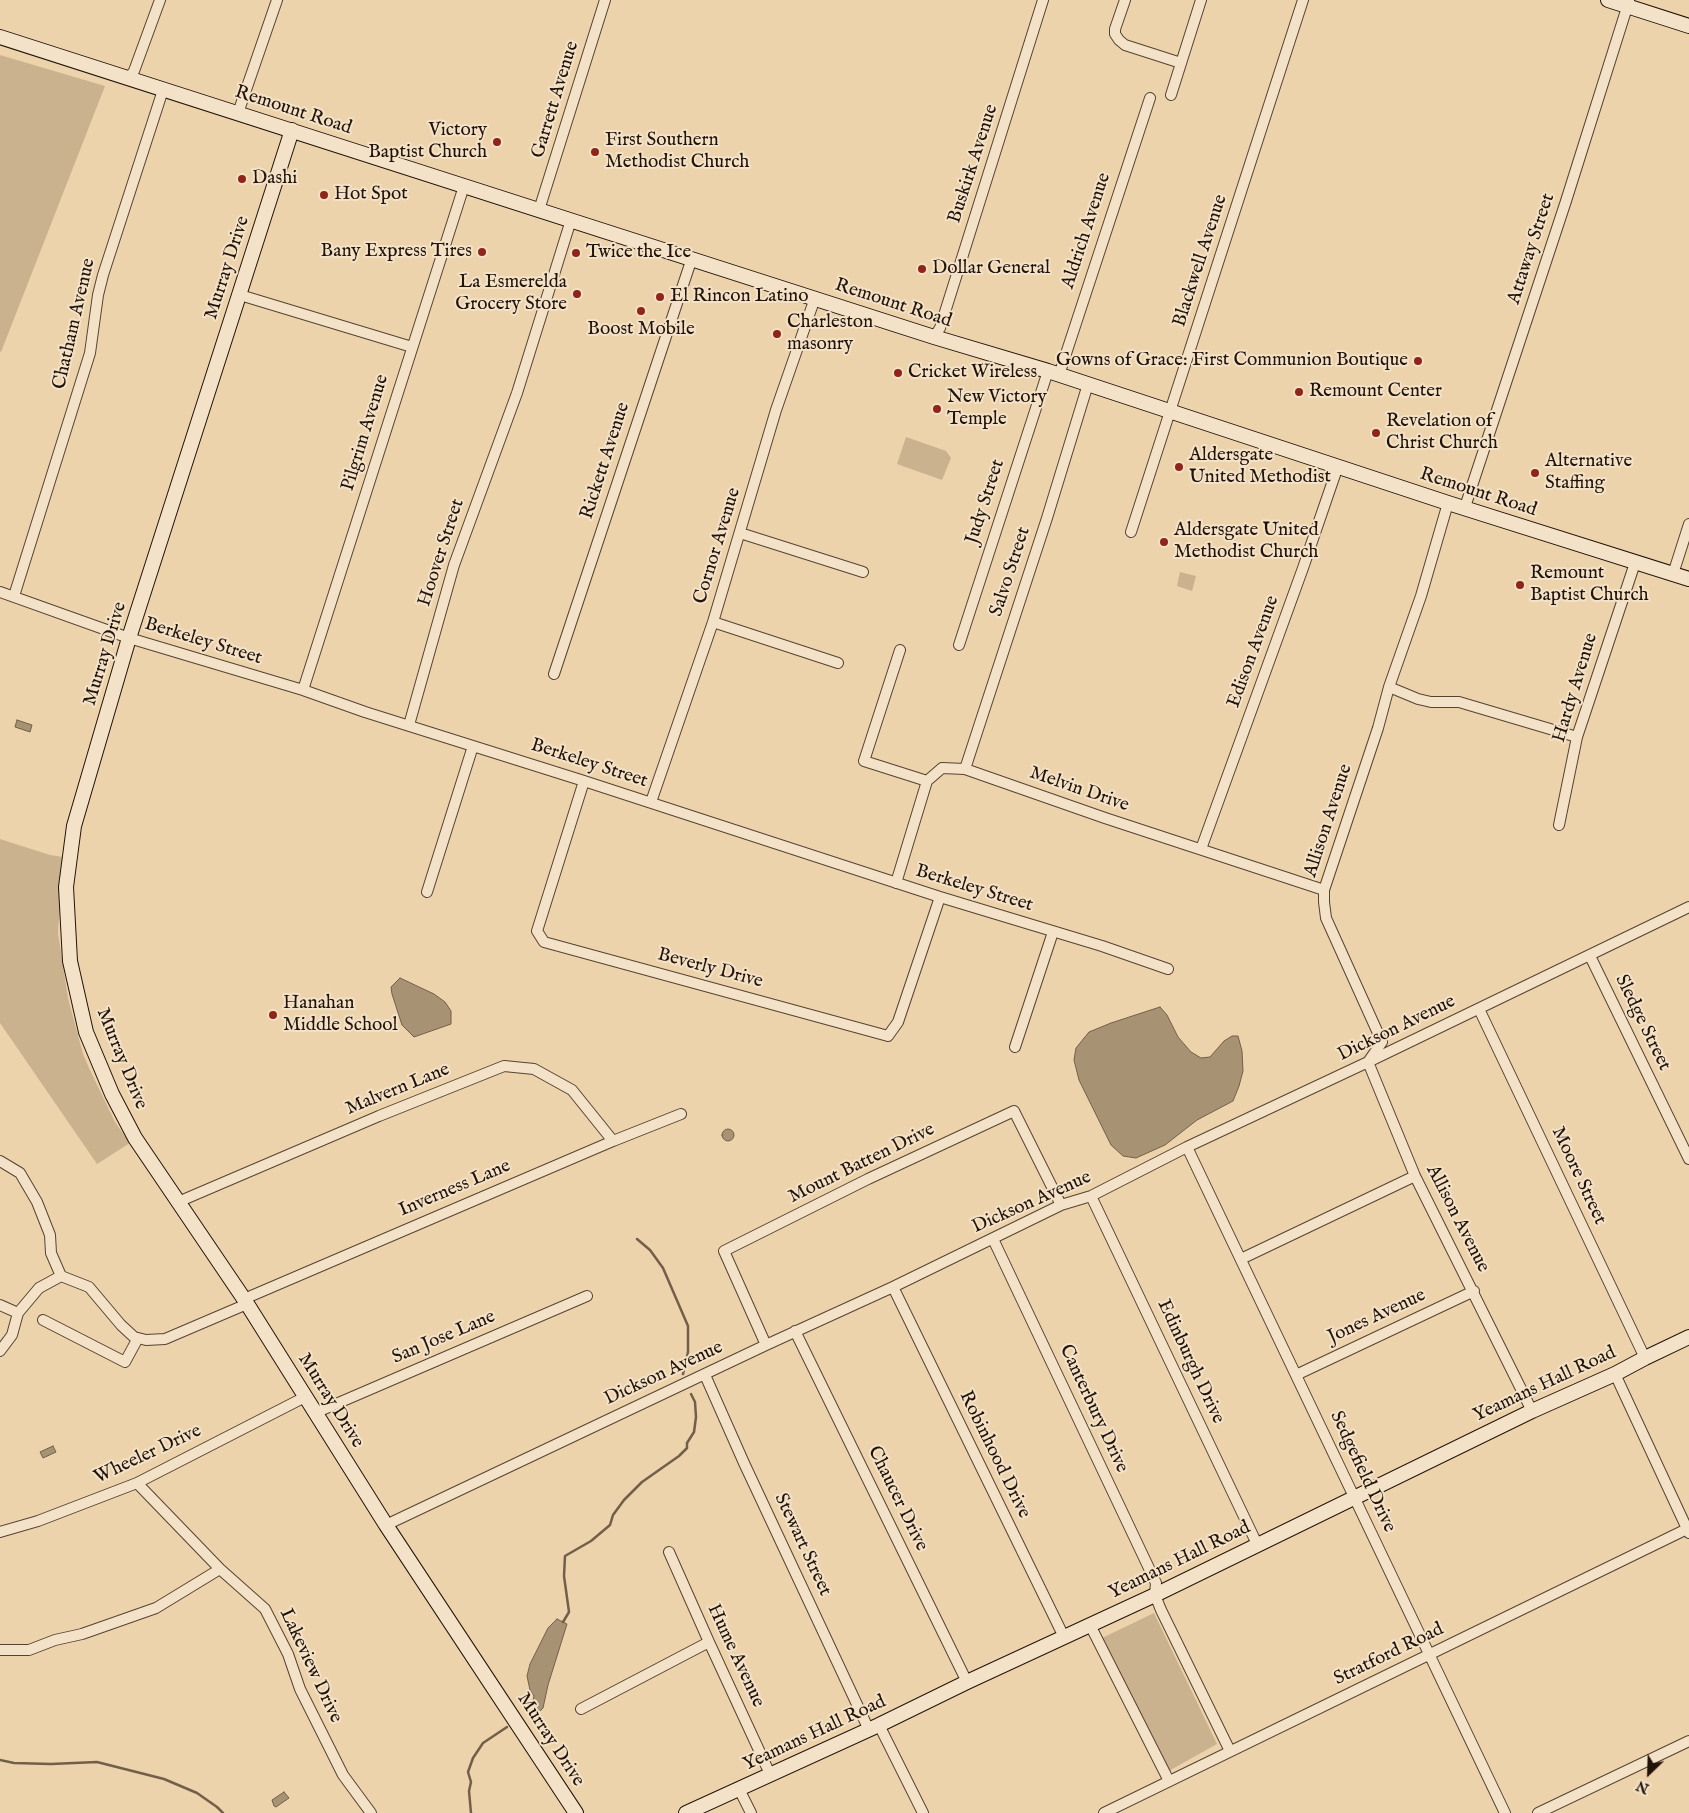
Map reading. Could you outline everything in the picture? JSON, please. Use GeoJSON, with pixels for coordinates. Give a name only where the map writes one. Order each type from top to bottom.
{"type":"FeatureCollection","features":[{"type":"Feature","properties":{"kind":"street"},"geometry":{"type":"LineString","coordinates":[[129,78],[134,71],[160,0]]}},
{"type":"Feature","properties":{"kind":"street"},"geometry":{"type":"LineString","coordinates":[[238,113],[277,0]]}},
{"type":"Feature","properties":{"kind":"street","name":"Garrett Avenue"},"geometry":{"type":"LineString","coordinates":[[539,210],[605,0]]}},
{"type":"Feature","properties":{"kind":"street","name":"Buskirk Avenue"},"geometry":{"type":"LineString","coordinates":[[934,337],[940,328],[1043,0]]}},
{"type":"Feature","properties":{"kind":"street"},"geometry":{"type":"LineString","coordinates":[[1125,0],[1115,29],[1115,34],[1119,40],[1125,45],[1181,63]]}},
{"type":"Feature","properties":{"kind":"street"},"geometry":{"type":"LineString","coordinates":[[1171,94],[1201,0]]}},
{"type":"Feature","properties":{"kind":"street","name":"Blackwell Avenue"},"geometry":{"type":"LineString","coordinates":[[1131,532],[1303,0]]}},
{"type":"Feature","properties":{"kind":"street"},"geometry":{"type":"LineString","coordinates":[[1608,0],[1628,3],[1689,26]]}},
{"type":"Feature","properties":{"kind":"street","name":"Attaway Street"},"geometry":{"type":"LineString","coordinates":[[1465,507],[1569,193],[1628,3]]}},
{"type":"Feature","properties":{"kind":"street","name":"Remount Road"},"geometry":{"type":"LineString","coordinates":[[0,37],[934,337],[1054,373],[1448,503],[1689,579]]}},
{"type":"Feature","properties":{"kind":"street","name":"Chatham Avenue"},"geometry":{"type":"LineString","coordinates":[[14,596],[90,353],[98,295],[103,275],[163,90]]}},
{"type":"Feature","properties":{"kind":"street","name":"Aldrich Avenue"},"geometry":{"type":"LineString","coordinates":[[1054,373],[1150,98]]}},
{"type":"Feature","properties":{"kind":"street","name":"Murray Drive"},"geometry":{"type":"LineString","coordinates":[[292,130],[129,638],[74,826],[66,887],[70,961],[86,1032],[112,1094],[135,1138],[245,1301],[386,1525],[576,1813]]}},
{"type":"Feature","properties":{"kind":"street","name":"Pilgrim Avenue"},"geometry":{"type":"LineString","coordinates":[[304,690],[464,186]]}},
{"type":"Feature","properties":{"kind":"street","name":"Hoover Street"},"geometry":{"type":"LineString","coordinates":[[409,725],[454,566],[517,393],[571,220]]}},
{"type":"Feature","properties":{"kind":"street","name":"Rickett Avenue"},"geometry":{"type":"LineString","coordinates":[[554,674],[692,258]]}},
{"type":"Feature","properties":{"kind":"street"},"geometry":{"type":"LineString","coordinates":[[240,295],[412,347]]}},
{"type":"Feature","properties":{"kind":"street","name":"Cornor Avenue"},"geometry":{"type":"LineString","coordinates":[[651,802],[712,622],[776,410],[815,298]]}},
{"type":"Feature","properties":{"kind":"street","name":"Judy Street"},"geometry":{"type":"LineString","coordinates":[[959,645],[1054,373]]}},
{"type":"Feature","properties":{"kind":"street","name":"Salvo Street"},"geometry":{"type":"LineString","coordinates":[[965,769],[1047,518],[1088,384]]}},
{"type":"Feature","properties":{"kind":"street","name":"Edison Avenue"},"geometry":{"type":"LineString","coordinates":[[1201,849],[1338,466]]}},
{"type":"Feature","properties":{"kind":"street","name":"Allison Avenue"},"geometry":{"type":"LineString","coordinates":[[1448,503],[1421,596],[1389,687],[1378,728],[1324,890],[1324,902],[1326,918],[1382,1042],[1368,1062],[1415,1176],[1474,1291],[1532,1411]]}},
{"type":"Feature","properties":{"kind":"street"},"geometry":{"type":"LineString","coordinates":[[1674,574],[1689,524]]}},
{"type":"Feature","properties":{"kind":"street"},"geometry":{"type":"LineString","coordinates":[[740,533],[863,572]]}},
{"type":"Feature","properties":{"kind":"street","name":"Hardy Avenue"},"geometry":{"type":"LineString","coordinates":[[1559,825],[1577,737],[1635,563]]}},
{"type":"Feature","properties":{"kind":"street","name":"Berkeley Street"},"geometry":{"type":"LineString","coordinates":[[0,592],[129,638],[304,690],[365,712],[651,802],[940,897],[1102,946],[1168,969]]}},
{"type":"Feature","properties":{"kind":"street"},"geometry":{"type":"LineString","coordinates":[[712,622],[838,663]]}},
{"type":"Feature","properties":{"kind":"street"},"geometry":{"type":"LineString","coordinates":[[896,883],[927,780],[864,761],[900,650]]}},
{"type":"Feature","properties":{"kind":"street"},"geometry":{"type":"LineString","coordinates":[[1389,687],[1418,699],[1431,702],[1459,702],[1577,737]]}},
{"type":"Feature","properties":{"kind":"street"},"geometry":{"type":"LineString","coordinates":[[427,892],[473,746]]}},
{"type":"Feature","properties":{"kind":"street","name":"Melvin Drive"},"geometry":{"type":"LineString","coordinates":[[927,780],[942,768],[965,769],[1105,818],[1324,890]]}},
{"type":"Feature","properties":{"kind":"street","name":"Beverly Drive"},"geometry":{"type":"LineString","coordinates":[[584,781],[537,930],[544,942],[888,1036],[898,1022],[940,897]]}},
{"type":"Feature","properties":{"kind":"street","name":"Dickson Avenue"},"geometry":{"type":"LineString","coordinates":[[386,1525],[795,1331],[893,1287],[1062,1205],[1091,1196],[1187,1147],[1689,908]]}},
{"type":"Feature","properties":{"kind":"street"},"geometry":{"type":"LineString","coordinates":[[1014,1046],[1053,932]]}},
{"type":"Feature","properties":{"kind":"street","name":"Sledge Street"},"geometry":{"type":"LineString","coordinates":[[1590,956],[1689,1159]]}},
{"type":"Feature","properties":{"kind":"street","name":"Moore Street"},"geometry":{"type":"LineString","coordinates":[[1479,1009],[1645,1358]]}},
{"type":"Feature","properties":{"kind":"street","name":"Malvern Lane"},"geometry":{"type":"LineString","coordinates":[[178,1202],[379,1116],[504,1066],[534,1069],[572,1090],[613,1141]]}},
{"type":"Feature","properties":{"kind":"street","name":"Mount Batten Drive"},"geometry":{"type":"LineString","coordinates":[[766,1345],[724,1251],[868,1179],[1014,1111],[1062,1205]]}},
{"type":"Feature","properties":{"kind":"street","name":"Inverness Lane"},"geometry":{"type":"LineString","coordinates":[[138,1338],[146,1340],[165,1339],[245,1301],[613,1141],[681,1114]]}},
{"type":"Feature","properties":{"kind":"street","name":"Sedgefield Drive"},"geometry":{"type":"LineString","coordinates":[[1187,1147],[1355,1498],[1428,1656],[1505,1813]]}},
{"type":"Feature","properties":{"kind":"street"},"geometry":{"type":"LineString","coordinates":[[0,1161],[20,1173],[37,1202],[50,1235],[51,1253],[61,1276],[89,1287],[121,1325],[134,1337],[138,1338],[125,1362],[43,1320]]}},
{"type":"Feature","properties":{"kind":"street"},"geometry":{"type":"LineString","coordinates":[[1241,1259],[1415,1176]]}},
{"type":"Feature","properties":{"kind":"street","name":"Edinburgh Drive"},"geometry":{"type":"LineString","coordinates":[[1091,1196],[1257,1544]]}},
{"type":"Feature","properties":{"kind":"street","name":"Canterbury Drive"},"geometry":{"type":"LineString","coordinates":[[993,1239],[1156,1583],[1155,1595],[1230,1751]]}},
{"type":"Feature","properties":{"kind":"street"},"geometry":{"type":"LineString","coordinates":[[0,1351],[12,1335],[18,1313],[39,1288],[61,1276]]}},
{"type":"Feature","properties":{"kind":"street","name":"Robinhood Drive"},"geometry":{"type":"LineString","coordinates":[[893,1287],[1064,1637]]}},
{"type":"Feature","properties":{"kind":"street","name":"Jones Avenue"},"geometry":{"type":"LineString","coordinates":[[1296,1375],[1474,1291]]}},
{"type":"Feature","properties":{"kind":"street","name":"San Jose Lane"},"geometry":{"type":"LineString","coordinates":[[315,1412],[587,1296]]}},
{"type":"Feature","properties":{"kind":"street"},"geometry":{"type":"LineString","coordinates":[[0,1305],[18,1313]]}},
{"type":"Feature","properties":{"kind":"street","name":"Chaucer Drive"},"geometry":{"type":"LineString","coordinates":[[795,1331],[967,1682]]}},
{"type":"Feature","properties":{"kind":"street","name":"Yeamans Hall Road"},"geometry":{"type":"LineString","coordinates":[[686,1813],[1155,1595],[1532,1411],[1615,1374],[1689,1337]]}},
{"type":"Feature","properties":{"kind":"street","name":"Stewart Street"},"geometry":{"type":"LineString","coordinates":[[705,1374],[744,1463],[874,1727],[922,1813]]}},
{"type":"Feature","properties":{"kind":"street"},"geometry":{"type":"LineString","coordinates":[[1615,1374],[1688,1530]]}},
{"type":"Feature","properties":{"kind":"street","name":"Wheeler Drive"},"geometry":{"type":"LineString","coordinates":[[0,1532],[38,1521],[137,1482],[305,1397]]}},
{"type":"Feature","properties":{"kind":"street","name":"Lakeview Drive"},"geometry":{"type":"LineString","coordinates":[[137,1482],[220,1570],[265,1610],[288,1654],[300,1689],[343,1774],[371,1813]]}},
{"type":"Feature","properties":{"kind":"street","name":"Stratford Road"},"geometry":{"type":"LineString","coordinates":[[1104,1813],[1688,1530]]}},
{"type":"Feature","properties":{"kind":"street","name":"Hume Avenue"},"geometry":{"type":"LineString","coordinates":[[670,1552],[708,1642],[770,1774]]}},
{"type":"Feature","properties":{"kind":"street"},"geometry":{"type":"LineString","coordinates":[[0,1650],[28,1650],[55,1640],[82,1634],[156,1608],[220,1570]]}},
{"type":"Feature","properties":{"kind":"street"},"geometry":{"type":"LineString","coordinates":[[1090,1625],[1169,1781]]}},
{"type":"Feature","properties":{"kind":"street"},"geometry":{"type":"LineString","coordinates":[[581,1709],[708,1642]]}},
{"type":"Feature","properties":{"kind":"street"},"geometry":{"type":"LineString","coordinates":[[1538,1813],[1689,1741]]}},
{"type":"Feature","properties":{"kind":"street"},"geometry":{"type":"LineString","coordinates":[[739,1789],[751,1813]]}},
{"type":"Feature","properties":{"kind":"shaded area"},"geometry":{"type":"Polygon","coordinates":[[[0,55],[105,86],[1,352],[0,351],[0,55]]]}},
{"type":"Feature","properties":{"kind":"shaded area"},"geometry":{"type":"Polygon","coordinates":[[[906,437],[946,451],[951,458],[942,480],[897,464],[906,437]]]}},
{"type":"Feature","properties":{"kind":"shaded area"},"geometry":{"type":"Polygon","coordinates":[[[1180,572],[1196,576],[1192,591],[1177,586],[1180,572]]]}},
{"type":"Feature","properties":{"kind":"shaded area"},"geometry":{"type":"Polygon","coordinates":[[[17,720],[32,725],[30,732],[15,727],[17,720]]]}},
{"type":"Feature","properties":{"kind":"shaded area"},"geometry":{"type":"Polygon","coordinates":[[[0,839],[50,855],[63,857],[58,933],[68,998],[83,1054],[115,1122],[130,1143],[97,1164],[0,1023],[0,839]]]}},
{"type":"Feature","properties":{"kind":"shaded area"},"geometry":{"type":"Polygon","coordinates":[[[400,978],[434,994],[445,1002],[451,1011],[451,1024],[414,1037],[402,1025],[392,994],[391,987],[400,978]]]}},
{"type":"Feature","properties":{"kind":"shaded area"},"geometry":{"type":"Polygon","coordinates":[[[1160,1007],[1167,1015],[1178,1037],[1191,1052],[1201,1058],[1210,1057],[1224,1041],[1232,1036],[1238,1036],[1242,1051],[1243,1071],[1233,1101],[1197,1120],[1165,1145],[1136,1158],[1123,1156],[1111,1145],[1079,1080],[1074,1060],[1076,1048],[1089,1032],[1160,1007]]]}},
{"type":"Feature","properties":{"kind":"shaded area"},"geometry":{"type":"Polygon","coordinates":[[[726,1129],[730,1129],[734,1135],[730,1141],[726,1141],[722,1137],[722,1133],[726,1129]]]}},
{"type":"Feature","properties":{"kind":"shaded area"},"geometry":{"type":"Polygon","coordinates":[[[53,1446],[56,1452],[43,1458],[40,1452],[53,1446]]]}},
{"type":"Feature","properties":{"kind":"shaded area"},"geometry":{"type":"Polygon","coordinates":[[[1154,1613],[1217,1744],[1167,1772],[1100,1639],[1154,1613]]]}},
{"type":"Feature","properties":{"kind":"shaded area"},"geometry":{"type":"Polygon","coordinates":[[[557,1619],[567,1624],[548,1685],[543,1708],[539,1712],[532,1706],[534,1696],[530,1690],[527,1676],[530,1664],[548,1628],[557,1619]]]}},
{"type":"Feature","properties":{"kind":"shaded area"},"geometry":{"type":"Polygon","coordinates":[[[284,1792],[289,1798],[276,1807],[274,1806],[272,1800],[284,1792]]]}},
{"type":"Feature","properties":{"kind":"waterway"},"geometry":{"type":"LineString","coordinates":[[637,1239],[650,1250],[663,1268],[688,1326],[688,1352],[683,1374]]}},
{"type":"Feature","properties":{"kind":"waterway"},"geometry":{"type":"LineString","coordinates":[[563,1622],[569,1612],[564,1576],[565,1556],[591,1541],[610,1525],[613,1515],[624,1500],[642,1482],[679,1456],[687,1448],[687,1443],[694,1432],[696,1417],[695,1402],[691,1394]]}},
{"type":"Feature","properties":{"kind":"waterway"},"geometry":{"type":"LineString","coordinates":[[531,1714],[536,1709]]}},
{"type":"Feature","properties":{"kind":"waterway"},"geometry":{"type":"LineString","coordinates":[[471,1813],[469,1791],[471,1782],[468,1772],[473,1758],[483,1743],[507,1727]]}},
{"type":"Feature","properties":{"kind":"waterway"},"geometry":{"type":"LineString","coordinates":[[0,1760],[14,1763],[51,1764],[97,1762],[164,1779],[197,1793],[223,1813]]}},
{"type":"Feature","properties":{"kind":"place","name":"Victory Baptist Church"},"geometry":{"type":"Point","coordinates":[497,142]}},
{"type":"Feature","properties":{"kind":"place","name":"First Southern Methodist Church"},"geometry":{"type":"Point","coordinates":[595,152]}},
{"type":"Feature","properties":{"kind":"place","name":"Dashi"},"geometry":{"type":"Point","coordinates":[242,179]}},
{"type":"Feature","properties":{"kind":"place","name":"Hot Spot"},"geometry":{"type":"Point","coordinates":[324,195]}},
{"type":"Feature","properties":{"kind":"place","name":"Bany Express Tires"},"geometry":{"type":"Point","coordinates":[482,252]}},
{"type":"Feature","properties":{"kind":"place","name":"Twice the Ice"},"geometry":{"type":"Point","coordinates":[576,253]}},
{"type":"Feature","properties":{"kind":"place","name":"Dollar General"},"geometry":{"type":"Point","coordinates":[922,269]}},
{"type":"Feature","properties":{"kind":"place","name":"La Esmerelda Grocery Store"},"geometry":{"type":"Point","coordinates":[577,294]}},
{"type":"Feature","properties":{"kind":"place","name":"El Rincon Latino"},"geometry":{"type":"Point","coordinates":[660,297]}},
{"type":"Feature","properties":{"kind":"place","name":"Boost Mobile"},"geometry":{"type":"Point","coordinates":[641,311]}},
{"type":"Feature","properties":{"kind":"place","name":"Charleston masonry"},"geometry":{"type":"Point","coordinates":[777,334]}},
{"type":"Feature","properties":{"kind":"place","name":"Gowns of Grace: First Communion Boutique"},"geometry":{"type":"Point","coordinates":[1418,361]}},
{"type":"Feature","properties":{"kind":"place","name":"Cricket Wireless"},"geometry":{"type":"Point","coordinates":[898,373]}},
{"type":"Feature","properties":{"kind":"place","name":"Remount Center"},"geometry":{"type":"Point","coordinates":[1299,392]}},
{"type":"Feature","properties":{"kind":"place","name":"New Victory Temple"},"geometry":{"type":"Point","coordinates":[937,409]}},
{"type":"Feature","properties":{"kind":"place","name":"Revelation of Christ Church"},"geometry":{"type":"Point","coordinates":[1376,433]}},
{"type":"Feature","properties":{"kind":"place","name":"Aldersgate United Methodist"},"geometry":{"type":"Point","coordinates":[1179,467]}},
{"type":"Feature","properties":{"kind":"place","name":"Alternative Staffing"},"geometry":{"type":"Point","coordinates":[1535,473]}},
{"type":"Feature","properties":{"kind":"place","name":"Aldersgate United Methodist Church"},"geometry":{"type":"Point","coordinates":[1164,542]}},
{"type":"Feature","properties":{"kind":"place","name":"Remount Baptist Church"},"geometry":{"type":"Point","coordinates":[1520,585]}},
{"type":"Feature","properties":{"kind":"place","name":"Hanahan Middle School"},"geometry":{"type":"Point","coordinates":[273,1015]}}]}
